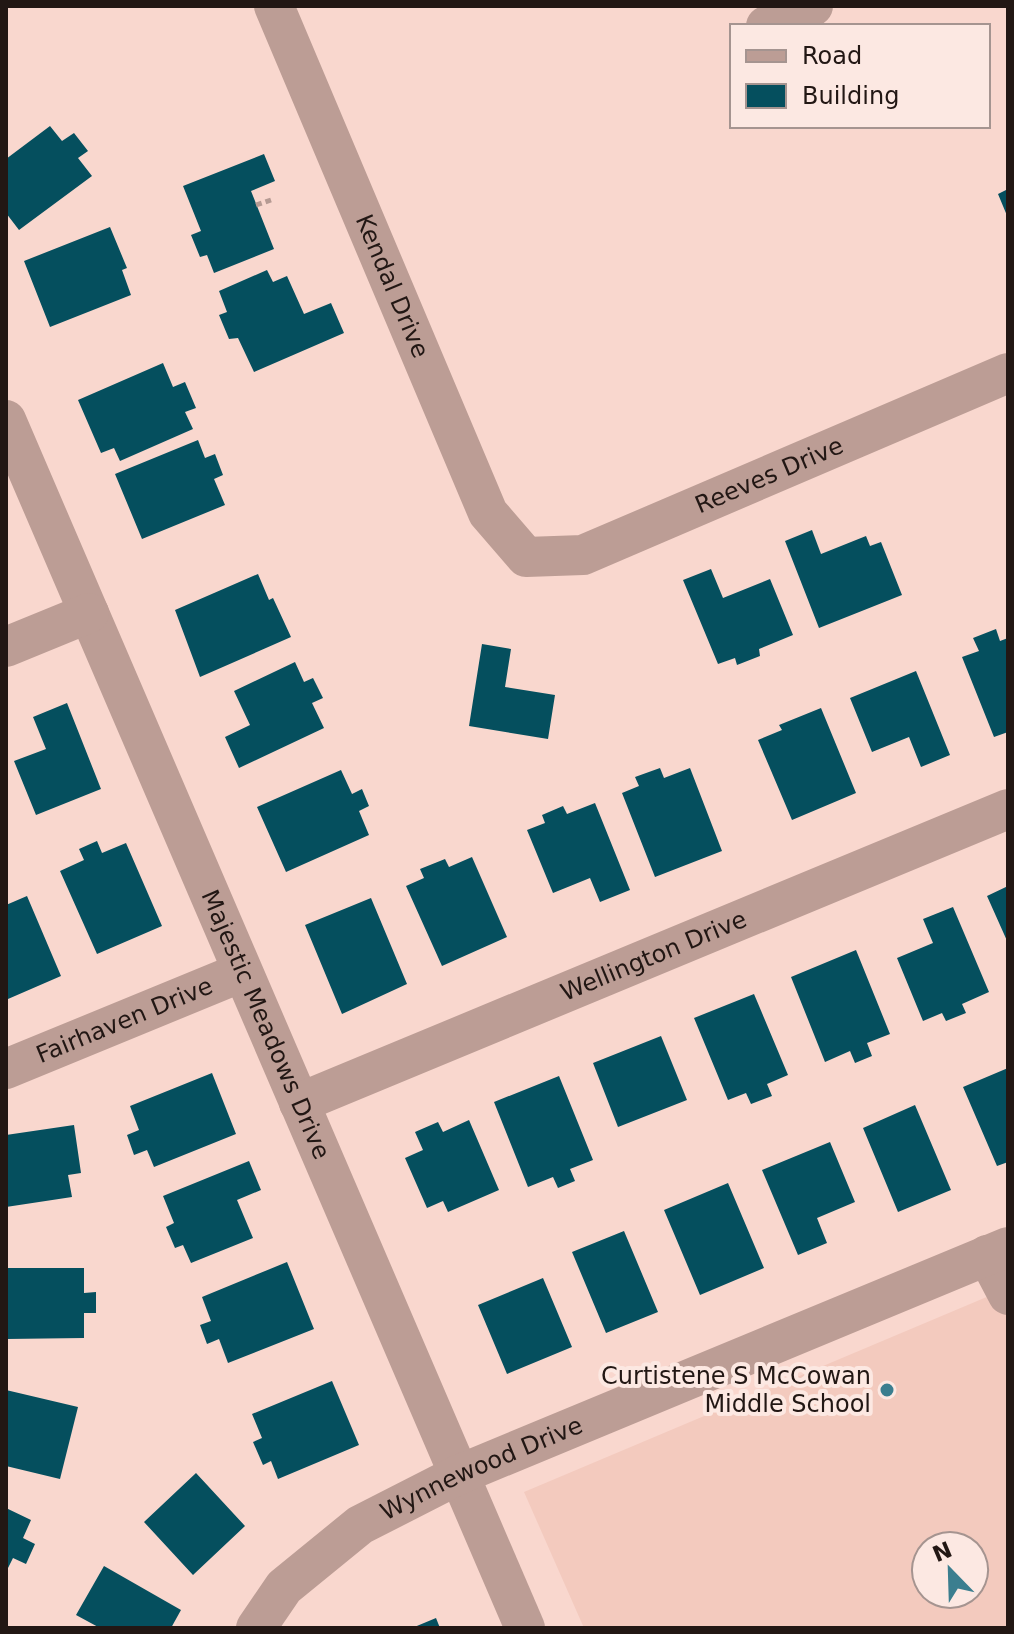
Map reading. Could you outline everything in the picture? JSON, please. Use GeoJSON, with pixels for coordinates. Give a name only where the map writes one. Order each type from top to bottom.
{"type":"FeatureCollection","features":[{"type":"Feature","properties":{"kind":"street","name":"Kendal Drive"},"geometry":{"type":"LineString","coordinates":[[274,6],[488,513],[526,557]]}},
{"type":"Feature","properties":{"kind":"street"},"geometry":{"type":"LineString","coordinates":[[771,24],[813,6]]}},
{"type":"Feature","properties":{"kind":"street","name":"Reeves Drive"},"geometry":{"type":"LineString","coordinates":[[526,557],[583,555],[1008,373]]}},
{"type":"Feature","properties":{"kind":"street","name":"Majestic Meadows Drive"},"geometry":{"type":"LineString","coordinates":[[6,420],[525,1628]]}},
{"type":"Feature","properties":{"kind":"street"},"geometry":{"type":"LineString","coordinates":[[6,647],[89,613]]}},
{"type":"Feature","properties":{"kind":"street","name":"Wellington Drive"},"geometry":{"type":"LineString","coordinates":[[299,1103],[1008,809]]}},
{"type":"Feature","properties":{"kind":"street","name":"Fairhaven Drive"},"geometry":{"type":"LineString","coordinates":[[6,1069],[242,972]]}},
{"type":"Feature","properties":{"kind":"street"},"geometry":{"type":"LineString","coordinates":[[998,1251],[1008,1295]]}},
{"type":"Feature","properties":{"kind":"street","name":"Wynnewood Drive"},"geometry":{"type":"LineString","coordinates":[[256,1628],[284,1587],[360,1525],[458,1475],[998,1251]]}},
{"type":"Feature","properties":{"kind":"path"},"geometry":{"type":"LineString","coordinates":[[256,205],[271,200]]}},
{"type":"Feature","properties":{"kind":"shaded area","name":"Curtistene S McCowan Middle School"},"geometry":{"type":"Polygon","coordinates":[[[1008,1288],[1008,1628],[584,1628],[524,1492],[1008,1288]]]}},
{"type":"Feature","properties":{"kind":"building"},"geometry":{"type":"Polygon","coordinates":[[[50,126],[62,141],[74,133],[88,151],[78,158],[92,176],[19,230],[6,213],[6,159],[50,126]]]}},
{"type":"Feature","properties":{"kind":"building"},"geometry":{"type":"Polygon","coordinates":[[[264,154],[275,181],[251,191],[274,249],[214,273],[207,255],[200,257],[191,235],[201,231],[183,186],[264,154]]]}},
{"type":"Feature","properties":{"kind":"building"},"geometry":{"type":"Polygon","coordinates":[[[1008,189],[1008,218],[998,194],[1008,189]]]}},
{"type":"Feature","properties":{"kind":"building"},"geometry":{"type":"Polygon","coordinates":[[[110,227],[127,268],[122,270],[131,295],[50,327],[24,261],[110,227]]]}},
{"type":"Feature","properties":{"kind":"building"},"geometry":{"type":"Polygon","coordinates":[[[267,270],[273,282],[287,276],[304,314],[331,303],[344,333],[254,372],[238,338],[229,339],[219,315],[227,312],[219,291],[267,270]]]}},
{"type":"Feature","properties":{"kind":"building"},"geometry":{"type":"Polygon","coordinates":[[[163,363],[173,387],[185,382],[196,408],[185,412],[193,429],[120,461],[114,448],[101,453],[78,400],[163,363]]]}},
{"type":"Feature","properties":{"kind":"building"},"geometry":{"type":"Polygon","coordinates":[[[198,440],[205,458],[215,454],[223,475],[214,479],[225,505],[142,539],[115,474],[198,440]]]}},
{"type":"Feature","properties":{"kind":"building"},"geometry":{"type":"Polygon","coordinates":[[[812,530],[821,554],[866,536],[870,546],[881,542],[902,595],[819,628],[785,541],[812,530]]]}},
{"type":"Feature","properties":{"kind":"building"},"geometry":{"type":"Polygon","coordinates":[[[711,569],[723,598],[770,579],[793,635],[759,649],[760,656],[737,665],[735,658],[718,664],[683,580],[711,569]]]}},
{"type":"Feature","properties":{"kind":"building"},"geometry":{"type":"Polygon","coordinates":[[[258,574],[291,637],[200,677],[175,610],[258,574]]]}},
{"type":"Feature","properties":{"kind":"building"},"geometry":{"type":"Polygon","coordinates":[[[996,629],[1000,641],[1008,638],[1008,732],[994,737],[962,657],[979,651],[973,638],[996,629]]]}},
{"type":"Feature","properties":{"kind":"building"},"geometry":{"type":"Polygon","coordinates":[[[482,644],[511,649],[505,687],[555,695],[548,739],[469,726],[482,644]]]}},
{"type":"Feature","properties":{"kind":"building"},"geometry":{"type":"Polygon","coordinates":[[[295,662],[304,682],[313,678],[323,698],[312,703],[324,728],[239,768],[225,737],[250,725],[234,691],[295,662]]]}},
{"type":"Feature","properties":{"kind":"building"},"geometry":{"type":"Polygon","coordinates":[[[916,671],[950,755],[921,767],[909,737],[872,752],[850,698],[916,671]]]}},
{"type":"Feature","properties":{"kind":"building"},"geometry":{"type":"Polygon","coordinates":[[[67,703],[101,789],[36,815],[14,761],[46,749],[33,717],[67,703]]]}},
{"type":"Feature","properties":{"kind":"building"},"geometry":{"type":"Polygon","coordinates":[[[821,708],[856,793],[792,820],[758,740],[782,730],[779,725],[821,708]]]}},
{"type":"Feature","properties":{"kind":"building"},"geometry":{"type":"Polygon","coordinates":[[[660,768],[664,778],[690,768],[722,851],[655,877],[622,793],[639,786],[635,777],[660,768]]]}},
{"type":"Feature","properties":{"kind":"building"},"geometry":{"type":"Polygon","coordinates":[[[341,770],[352,794],[362,789],[369,806],[359,811],[369,835],[286,872],[257,807],[341,770]]]}},
{"type":"Feature","properties":{"kind":"building"},"geometry":{"type":"Polygon","coordinates":[[[595,803],[630,890],[600,902],[590,878],[553,893],[527,830],[545,823],[542,815],[563,806],[567,814],[595,803]]]}},
{"type":"Feature","properties":{"kind":"building"},"geometry":{"type":"Polygon","coordinates":[[[97,841],[102,853],[126,843],[162,926],[97,954],[60,871],[84,860],[79,849],[97,841]]]}},
{"type":"Feature","properties":{"kind":"building"},"geometry":{"type":"Polygon","coordinates":[[[472,857],[507,937],[442,966],[406,886],[424,878],[420,869],[445,859],[449,867],[472,857]]]}},
{"type":"Feature","properties":{"kind":"building"},"geometry":{"type":"Polygon","coordinates":[[[1008,886],[1008,943],[987,896],[1008,886]]]}},
{"type":"Feature","properties":{"kind":"building"},"geometry":{"type":"Polygon","coordinates":[[[27,896],[61,976],[8,999],[6,905],[27,896]]]}},
{"type":"Feature","properties":{"kind":"building"},"geometry":{"type":"Polygon","coordinates":[[[371,898],[407,984],[342,1014],[305,925],[371,898]]]}},
{"type":"Feature","properties":{"kind":"building"},"geometry":{"type":"Polygon","coordinates":[[[953,907],[989,992],[962,1004],[966,1013],[946,1021],[942,1013],[923,1021],[897,958],[933,943],[923,919],[953,907]]]}},
{"type":"Feature","properties":{"kind":"building"},"geometry":{"type":"Polygon","coordinates":[[[856,950],[890,1034],[867,1043],[872,1056],[855,1063],[850,1051],[825,1062],[791,977],[856,950]]]}},
{"type":"Feature","properties":{"kind":"building"},"geometry":{"type":"Polygon","coordinates":[[[754,994],[788,1075],[767,1084],[772,1096],[751,1104],[746,1093],[728,1100],[694,1018],[754,994]]]}},
{"type":"Feature","properties":{"kind":"building"},"geometry":{"type":"Polygon","coordinates":[[[661,1036],[687,1100],[618,1127],[593,1063],[661,1036]]]}},
{"type":"Feature","properties":{"kind":"building"},"geometry":{"type":"Polygon","coordinates":[[[1008,1068],[1008,1162],[997,1166],[963,1087],[1008,1068]]]}},
{"type":"Feature","properties":{"kind":"building"},"geometry":{"type":"Polygon","coordinates":[[[212,1073],[236,1134],[154,1167],[147,1150],[134,1155],[127,1135],[139,1130],[130,1106],[212,1073]]]}},
{"type":"Feature","properties":{"kind":"building"},"geometry":{"type":"Polygon","coordinates":[[[559,1076],[593,1160],[570,1169],[575,1181],[558,1188],[553,1177],[528,1187],[494,1102],[559,1076]]]}},
{"type":"Feature","properties":{"kind":"building"},"geometry":{"type":"Polygon","coordinates":[[[915,1105],[951,1190],[898,1212],[863,1128],[915,1105]]]}},
{"type":"Feature","properties":{"kind":"building"},"geometry":{"type":"Polygon","coordinates":[[[469,1120],[499,1190],[448,1212],[443,1201],[427,1208],[405,1158],[423,1150],[415,1132],[438,1122],[443,1132],[469,1120]]]}},
{"type":"Feature","properties":{"kind":"building"},"geometry":{"type":"Polygon","coordinates":[[[74,1125],[81,1173],[68,1175],[72,1197],[6,1207],[6,1135],[74,1125]]]}},
{"type":"Feature","properties":{"kind":"building"},"geometry":{"type":"Polygon","coordinates":[[[830,1142],[855,1202],[817,1218],[827,1243],[798,1255],[762,1170],[830,1142]]]}},
{"type":"Feature","properties":{"kind":"building"},"geometry":{"type":"Polygon","coordinates":[[[249,1161],[261,1190],[237,1200],[253,1238],[191,1263],[183,1245],[175,1248],[166,1227],[174,1223],[163,1196],[249,1161]]]}},
{"type":"Feature","properties":{"kind":"building"},"geometry":{"type":"Polygon","coordinates":[[[728,1183],[764,1268],[700,1295],[664,1210],[728,1183]]]}},
{"type":"Feature","properties":{"kind":"building"},"geometry":{"type":"Polygon","coordinates":[[[624,1231],[658,1312],[606,1333],[572,1252],[624,1231]]]}},
{"type":"Feature","properties":{"kind":"building"},"geometry":{"type":"Polygon","coordinates":[[[287,1262],[314,1329],[228,1363],[219,1339],[207,1344],[200,1325],[211,1321],[202,1297],[287,1262]]]}},
{"type":"Feature","properties":{"kind":"building"},"geometry":{"type":"Polygon","coordinates":[[[6,1268],[84,1268],[84,1293],[96,1292],[96,1313],[84,1313],[84,1338],[6,1339],[6,1268]]]}},
{"type":"Feature","properties":{"kind":"building"},"geometry":{"type":"Polygon","coordinates":[[[543,1278],[572,1347],[507,1374],[478,1305],[543,1278]]]}},
{"type":"Feature","properties":{"kind":"building"},"geometry":{"type":"Polygon","coordinates":[[[332,1381],[359,1445],[278,1479],[271,1461],[263,1465],[253,1442],[262,1438],[252,1414],[332,1381]]]}},
{"type":"Feature","properties":{"kind":"building"},"geometry":{"type":"Polygon","coordinates":[[[6,1390],[78,1407],[60,1479],[6,1466],[6,1390]]]}},
{"type":"Feature","properties":{"kind":"building"},"geometry":{"type":"Polygon","coordinates":[[[196,1473],[245,1526],[193,1575],[144,1522],[196,1473]]]}},
{"type":"Feature","properties":{"kind":"building"},"geometry":{"type":"Polygon","coordinates":[[[6,1508],[31,1520],[23,1538],[35,1544],[26,1564],[13,1558],[6,1572],[6,1508]]]}},
{"type":"Feature","properties":{"kind":"building"},"geometry":{"type":"Polygon","coordinates":[[[104,1566],[181,1610],[171,1628],[100,1628],[76,1615],[104,1566]]]}},
{"type":"Feature","properties":{"kind":"building"},"geometry":{"type":"Polygon","coordinates":[[[436,1618],[440,1628],[412,1628],[436,1618]]]}},
{"type":"Feature","properties":{"kind":"place","name":"Curtistene S McCowan Middle School"},"geometry":{"type":"Point","coordinates":[887,1390]}}]}
